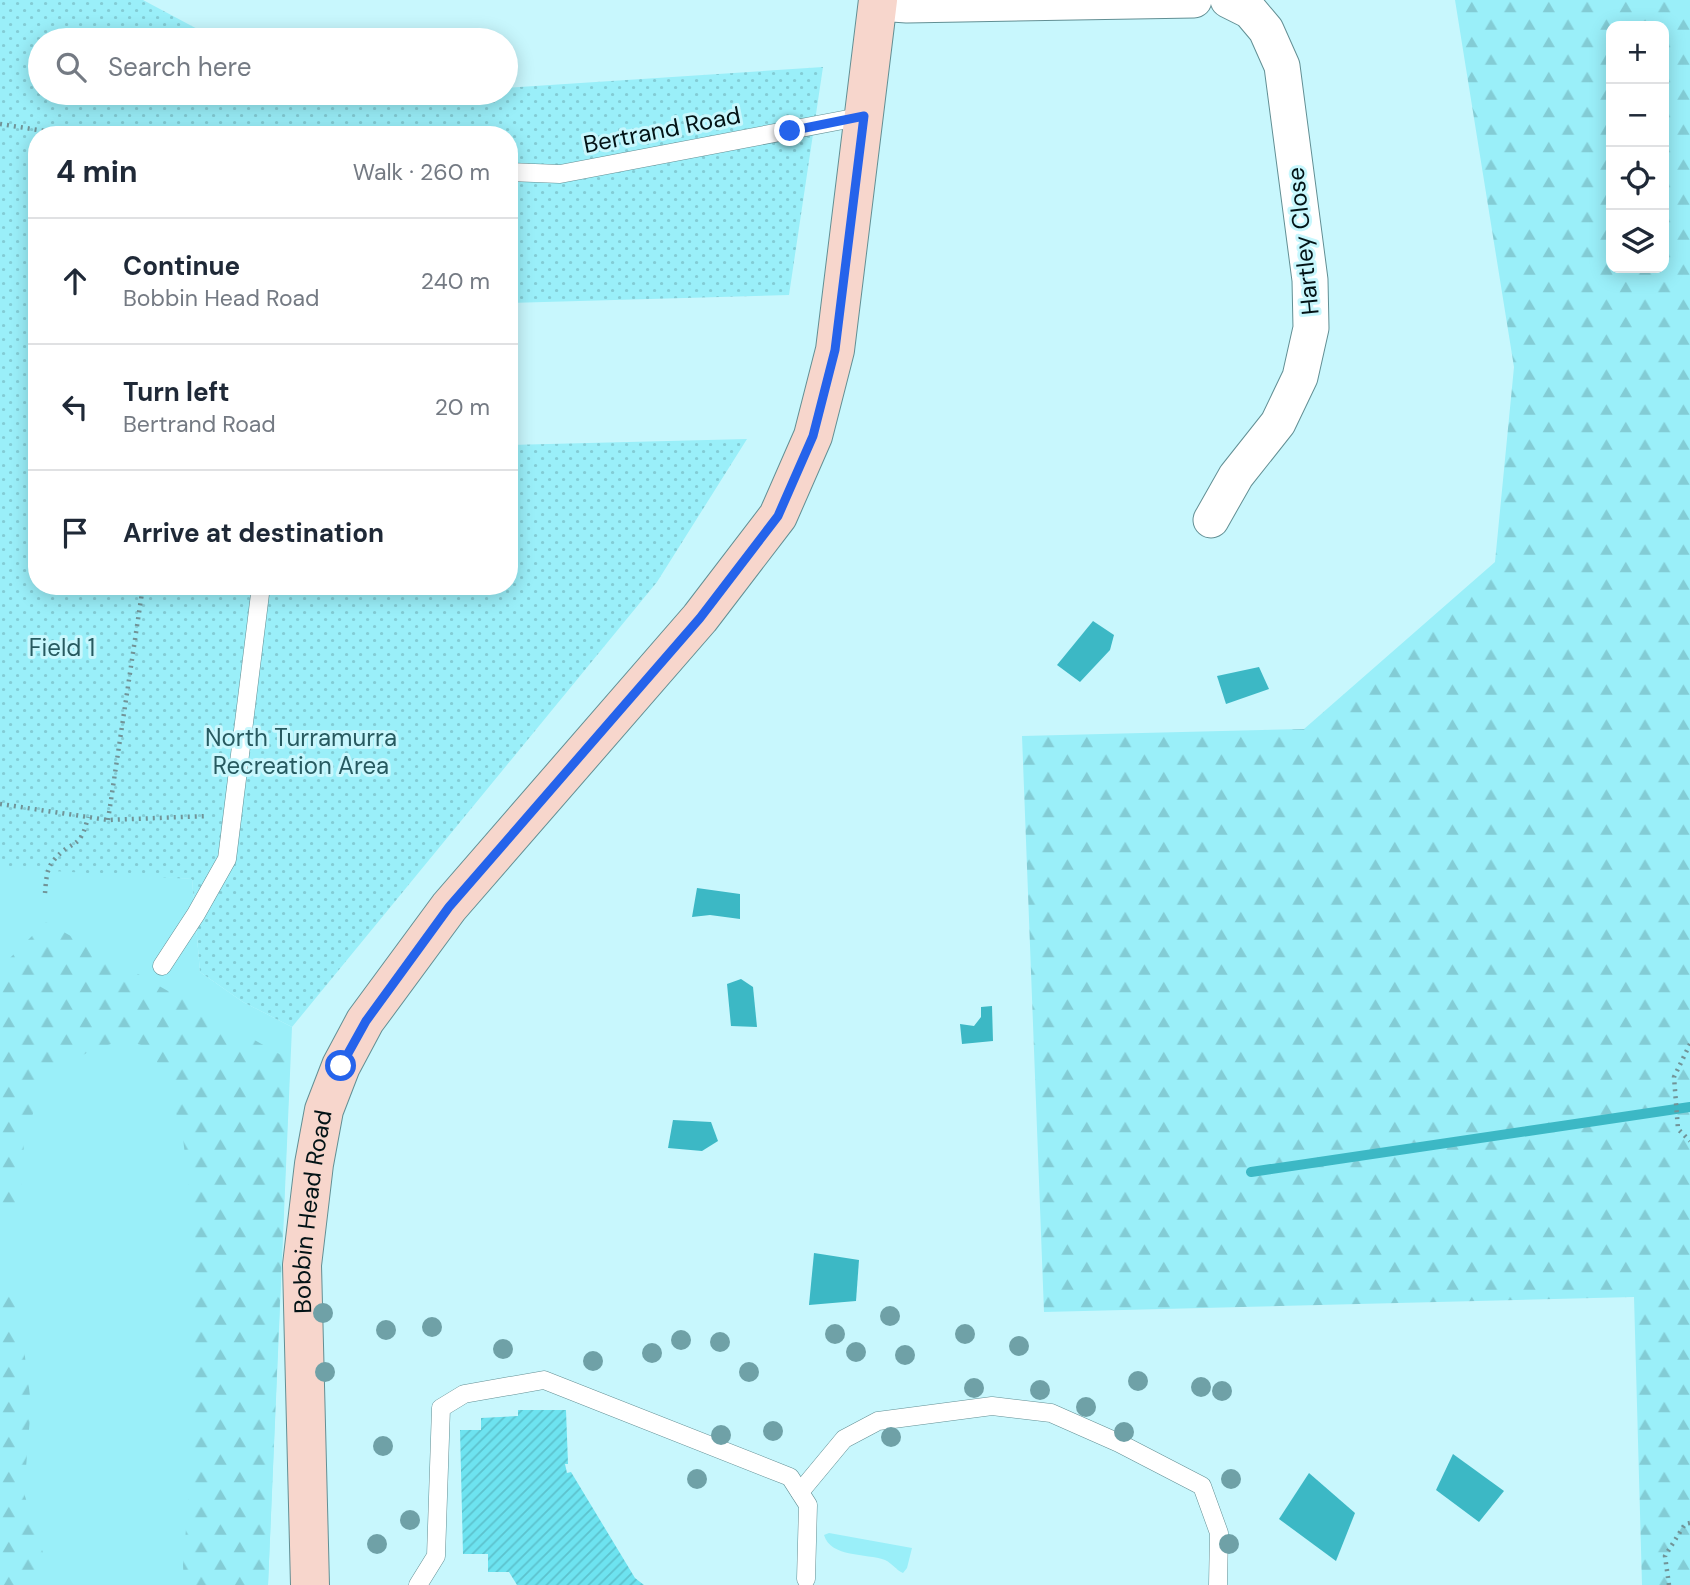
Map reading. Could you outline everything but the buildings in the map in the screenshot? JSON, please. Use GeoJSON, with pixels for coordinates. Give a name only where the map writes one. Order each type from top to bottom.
{"type":"FeatureCollection","features":[{"type":"Feature","properties":{"kind":"main road","name":"Bobbin Head Road"},"geometry":{"type":"LineString","coordinates":[[310,1585],[302,1265],[314,1164],[324,1110],[341,1066],[366,1021],[449,907],[700,618],[778,516],[813,436],[835,350],[878,2]]}},
{"type":"Feature","properties":{"kind":"street"},"geometry":{"type":"LineString","coordinates":[[878,2],[907,5],[1194,0]]}},
{"type":"Feature","properties":{"kind":"street","name":"Hartley Close"},"geometry":{"type":"LineString","coordinates":[[1211,520],[1236,476],[1279,423],[1300,377],[1311,328],[1310,280],[1282,66],[1266,30],[1250,11],[1228,0]]}},
{"type":"Feature","properties":{"kind":"lane","name":"Bertrand Road"},"geometry":{"type":"LineString","coordinates":[[518,172],[560,174],[864,116]]}},
{"type":"Feature","properties":{"kind":"lane"},"geometry":{"type":"LineString","coordinates":[[162,965],[196,914],[227,859],[260,595]]}},
{"type":"Feature","properties":{"kind":"lane"},"geometry":{"type":"LineString","coordinates":[[418,1585],[436,1556],[441,1408],[464,1394],[544,1380],[790,1477],[808,1505],[806,1579]]}},
{"type":"Feature","properties":{"kind":"lane"},"geometry":{"type":"LineString","coordinates":[[800,1492],[844,1439],[878,1421],[992,1406],[1051,1413],[1119,1443],[1202,1486],[1219,1533],[1218,1585]]}},
{"type":"Feature","properties":{"kind":"path"},"geometry":{"type":"LineString","coordinates":[[0,124],[28,128]]}},
{"type":"Feature","properties":{"kind":"path"},"geometry":{"type":"LineString","coordinates":[[108,820],[142,595]]}},
{"type":"Feature","properties":{"kind":"path"},"geometry":{"type":"LineString","coordinates":[[0,804],[108,820],[201,818],[233,809]]}},
{"type":"Feature","properties":{"kind":"path"},"geometry":{"type":"LineString","coordinates":[[45,893],[48,871],[53,860],[83,838],[88,817]]}},
{"type":"Feature","properties":{"kind":"path"},"geometry":{"type":"LineString","coordinates":[[1690,1044],[1674,1077],[1678,1129],[1690,1140]]}},
{"type":"Feature","properties":{"kind":"path"},"geometry":{"type":"LineString","coordinates":[[1669,1585],[1665,1556],[1685,1524],[1690,1523]]}},
{"type":"Feature","properties":{"kind":"green space","name":"North Turramurra Recreation Area"},"geometry":{"type":"Polygon","coordinates":[[[0,0],[143,0],[196,28],[28,28],[28,105],[518,105],[518,87],[823,67],[789,295],[518,303],[518,126],[28,126],[28,595],[518,595],[518,445],[747,439],[657,582],[292,1027],[243,1002],[200,972],[192,879],[0,868],[0,0]]]}},
{"type":"Feature","properties":{"kind":"green space"},"geometry":{"type":"Polygon","coordinates":[[[1455,0],[1690,0],[1690,1585],[1642,1585],[1634,1297],[1044,1312],[1022,736],[1304,729],[1495,562],[1514,367],[1455,0]]]}},
{"type":"Feature","properties":{"kind":"green space"},"geometry":{"type":"Polygon","coordinates":[[[0,864],[192,879],[200,972],[243,1002],[292,1027],[268,1585],[0,1585],[0,864]]]}},
{"type":"Feature","properties":{"kind":"green space"},"geometry":{"type":"Polygon","coordinates":[[[46,922],[290,1060],[268,1585],[184,1585],[183,1565],[194,1432],[195,1238],[182,1130],[152,1048],[123,1040],[90,1051],[59,1069],[38,1097],[24,1143],[21,1192],[0,1230],[0,968],[46,922]]]}},
{"type":"Feature","properties":{"kind":"green space"},"geometry":{"type":"Polygon","coordinates":[[[0,1293],[17,1294],[31,1404],[24,1493],[44,1556],[42,1585],[0,1585],[0,1293]]]}},
{"type":"Feature","properties":{"kind":"green space"},"geometry":{"type":"Polygon","coordinates":[[[829,1533],[912,1548],[907,1568],[903,1573],[885,1560],[850,1554],[834,1548],[824,1535],[829,1533]]]}},
{"type":"Feature","properties":{"kind":"shaded area"},"geometry":{"type":"Polygon","coordinates":[[[1093,621],[1114,635],[1110,650],[1080,682],[1057,665],[1093,621]]]}},
{"type":"Feature","properties":{"kind":"shaded area"},"geometry":{"type":"Polygon","coordinates":[[[1259,667],[1269,689],[1226,704],[1217,676],[1259,667]]]}},
{"type":"Feature","properties":{"kind":"shaded area"},"geometry":{"type":"Polygon","coordinates":[[[697,888],[740,894],[740,919],[710,915],[692,917],[697,888]]]}},
{"type":"Feature","properties":{"kind":"shaded area"},"geometry":{"type":"Polygon","coordinates":[[[741,979],[753,987],[757,1027],[731,1026],[727,984],[741,979]]]}},
{"type":"Feature","properties":{"kind":"shaded area"},"geometry":{"type":"Polygon","coordinates":[[[992,1006],[993,1041],[962,1044],[960,1024],[974,1026],[981,1017],[981,1007],[992,1006]]]}},
{"type":"Feature","properties":{"kind":"shaded area"},"geometry":{"type":"Polygon","coordinates":[[[673,1120],[711,1122],[718,1141],[702,1151],[668,1148],[673,1120]]]}},
{"type":"Feature","properties":{"kind":"shaded area"},"geometry":{"type":"Polygon","coordinates":[[[814,1253],[859,1260],[856,1301],[809,1305],[814,1253]]]}},
{"type":"Feature","properties":{"kind":"shaded area"},"geometry":{"type":"Polygon","coordinates":[[[1453,1454],[1504,1491],[1479,1522],[1436,1490],[1453,1454]]]}},
{"type":"Feature","properties":{"kind":"shaded area"},"geometry":{"type":"Polygon","coordinates":[[[1309,1473],[1355,1513],[1336,1561],[1279,1519],[1309,1473]]]}},
{"type":"Feature","properties":{"kind":"waterway"},"geometry":{"type":"LineString","coordinates":[[1251,1172],[1690,1107]]}},
{"type":"Feature","properties":{"kind":"route"},"geometry":{"type":"LineString","coordinates":[[341,1066],[366,1021],[449,907],[700,618],[778,516],[813,436],[835,350],[864,116],[790,131]]}},
{"type":"Feature","properties":{"kind":"park label","name":"Field 1"},"geometry":{"type":"Point","coordinates":[62,648]}}]}
